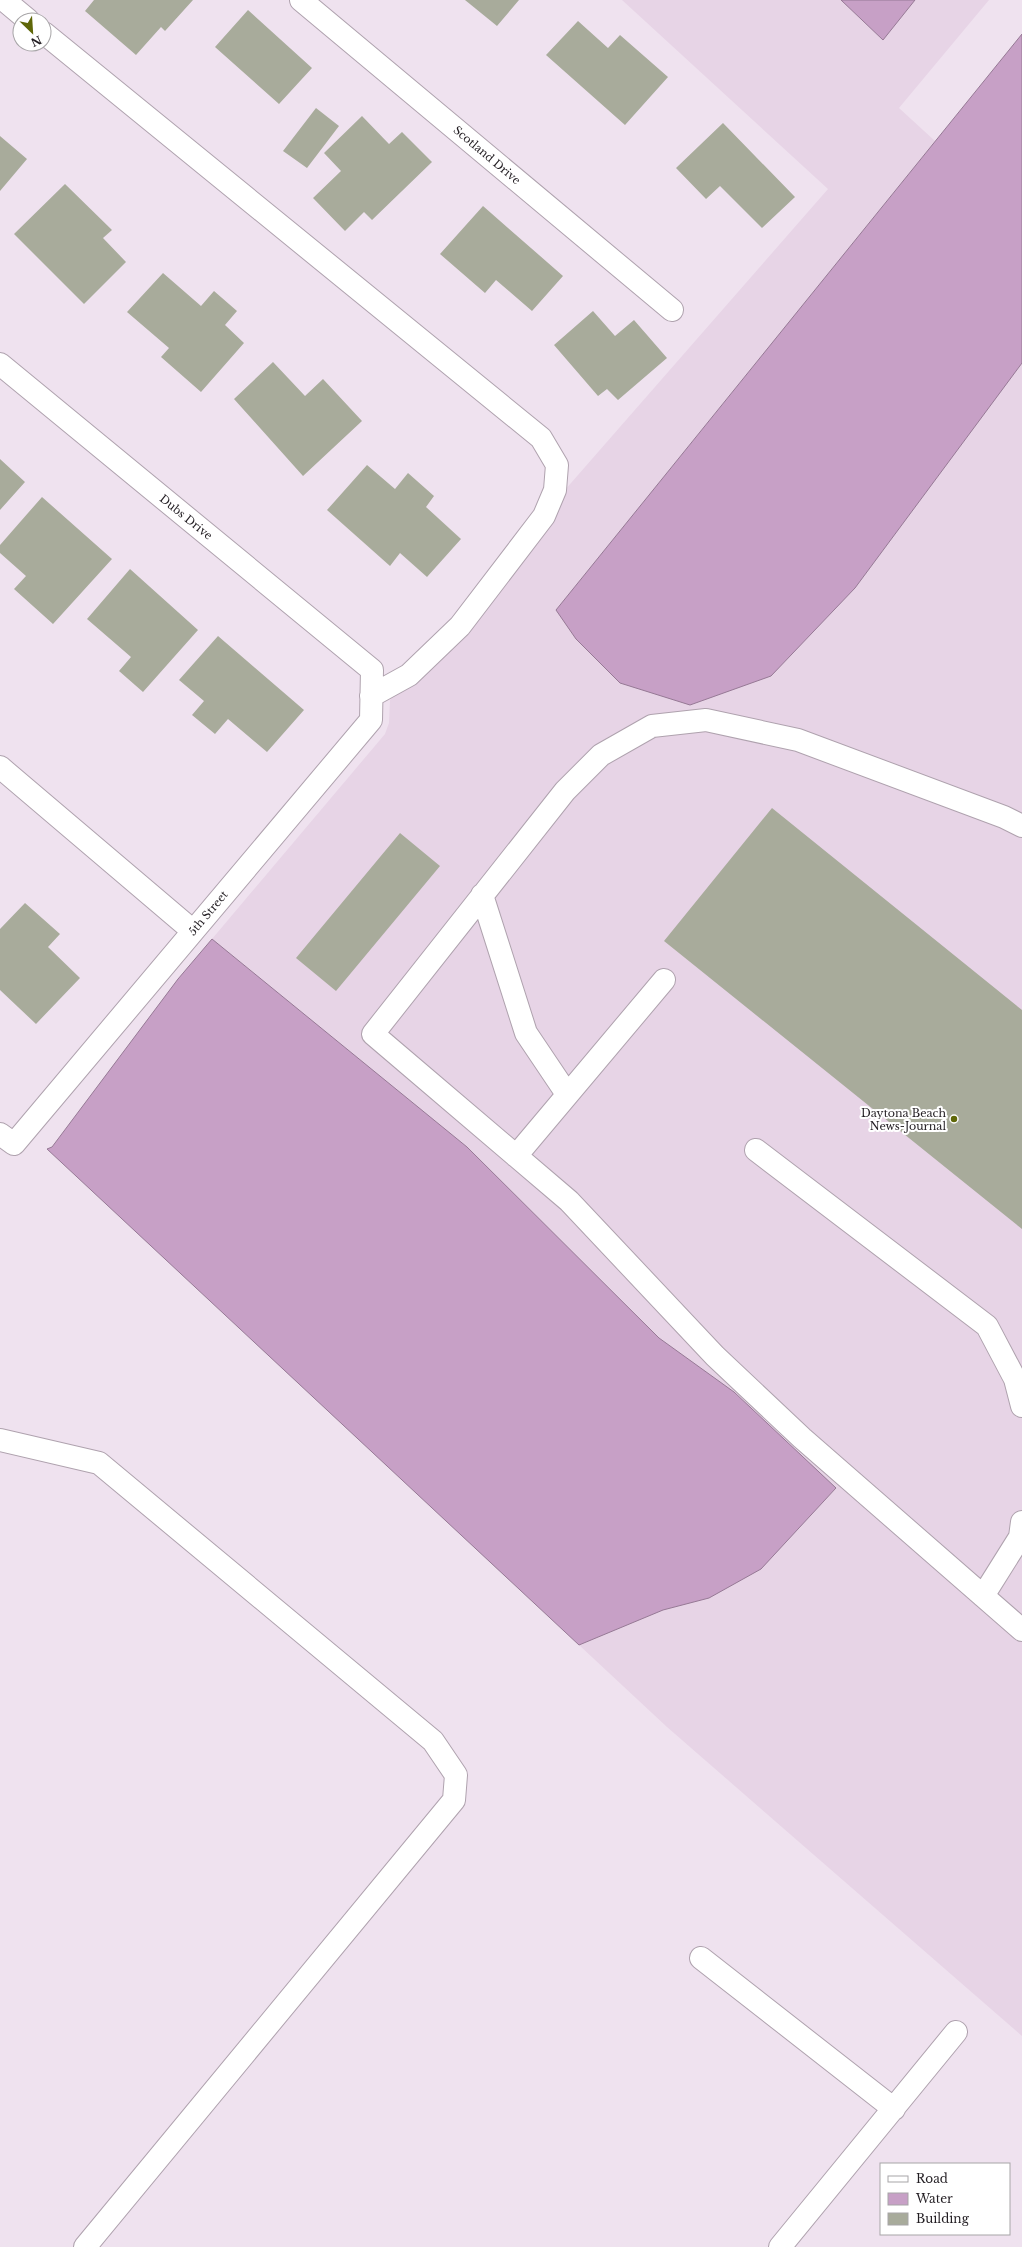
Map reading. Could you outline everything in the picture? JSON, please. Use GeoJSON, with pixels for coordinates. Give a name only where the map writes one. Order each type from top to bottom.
{"type":"FeatureCollection","features":[{"type":"Feature","properties":{"kind":"street"},"geometry":{"type":"LineString","coordinates":[[4,0],[18,12]]}},
{"type":"Feature","properties":{"kind":"street","name":"Scotland Drive"},"geometry":{"type":"LineString","coordinates":[[301,0],[672,310]]}},
{"type":"Feature","properties":{"kind":"street"},"geometry":{"type":"LineString","coordinates":[[52,40],[541,438],[557,465],[555,490],[544,516],[460,626],[409,675],[371,696]]}},
{"type":"Feature","properties":{"kind":"street","name":"Dubs Drive"},"geometry":{"type":"LineString","coordinates":[[0,364],[372,670]]}},
{"type":"Feature","properties":{"kind":"street","name":"5th Street"},"geometry":{"type":"LineString","coordinates":[[7,1139],[193,931],[371,720],[372,670]]}},
{"type":"Feature","properties":{"kind":"street"},"geometry":{"type":"LineString","coordinates":[[1022,826],[1004,817],[798,740],[706,720],[652,726],[601,755],[565,792],[373,1034],[569,1202],[715,1356],[802,1438],[1022,1630]]}},
{"type":"Feature","properties":{"kind":"street"},"geometry":{"type":"LineString","coordinates":[[0,767],[193,931]]}},
{"type":"Feature","properties":{"kind":"street"},"geometry":{"type":"LineString","coordinates":[[482,895],[526,1033],[567,1094]]}},
{"type":"Feature","properties":{"kind":"street"},"geometry":{"type":"LineString","coordinates":[[516,1156],[664,980]]}},
{"type":"Feature","properties":{"kind":"street"},"geometry":{"type":"LineString","coordinates":[[756,1150],[987,1326],[1015,1379],[1022,1406]]}},
{"type":"Feature","properties":{"kind":"street"},"geometry":{"type":"LineString","coordinates":[[0,1440],[99,1463],[433,1741],[456,1775],[454,1800],[85,2247]]}},
{"type":"Feature","properties":{"kind":"street"},"geometry":{"type":"LineString","coordinates":[[983,1596],[1020,1537],[1022,1522]]}},
{"type":"Feature","properties":{"kind":"street"},"geometry":{"type":"LineString","coordinates":[[701,1958],[894,2109]]}},
{"type":"Feature","properties":{"kind":"street"},"geometry":{"type":"LineString","coordinates":[[780,2247],[956,2032]]}},
{"type":"Feature","properties":{"kind":"shaded area"},"geometry":{"type":"Polygon","coordinates":[[[622,0],[841,0],[883,40],[915,0],[989,0],[899,108],[935,141],[556,610],[771,676],[855,588],[1022,363],[1022,2036],[667,1727],[579,1645],[663,1610],[709,1598],[804,1521],[836,1489],[734,1392],[659,1338],[467,1147],[212,939],[385,734],[389,723],[390,700],[460,610],[828,189],[622,0]]]}},
{"type":"Feature","properties":{"kind":"water"},"geometry":{"type":"Polygon","coordinates":[[[841,0],[915,0],[883,40],[841,0]]]}},
{"type":"Feature","properties":{"kind":"water"},"geometry":{"type":"Polygon","coordinates":[[[1022,34],[1022,363],[855,588],[771,676],[690,705],[620,683],[576,639],[556,610],[1022,34]]]}},
{"type":"Feature","properties":{"kind":"water"},"geometry":{"type":"Polygon","coordinates":[[[212,939],[467,1147],[659,1338],[734,1392],[836,1488],[761,1569],[709,1598],[663,1610],[579,1645],[47,1149],[52,1147],[178,979],[212,939]]]}},
{"type":"Feature","properties":{"kind":"building"},"geometry":{"type":"Polygon","coordinates":[[[94,0],[193,0],[165,31],[161,27],[136,55],[85,11],[94,0]]]}},
{"type":"Feature","properties":{"kind":"building"},"geometry":{"type":"Polygon","coordinates":[[[465,0],[519,0],[497,26],[465,0]]]}},
{"type":"Feature","properties":{"kind":"building"},"geometry":{"type":"Polygon","coordinates":[[[248,10],[312,68],[279,104],[215,47],[248,10]]]}},
{"type":"Feature","properties":{"kind":"building"},"geometry":{"type":"Polygon","coordinates":[[[578,21],[608,48],[620,35],[668,77],[625,125],[546,55],[578,21]]]}},
{"type":"Feature","properties":{"kind":"building"},"geometry":{"type":"Polygon","coordinates":[[[316,108],[339,126],[307,168],[283,151],[316,108]]]}},
{"type":"Feature","properties":{"kind":"building"},"geometry":{"type":"Polygon","coordinates":[[[362,116],[389,144],[402,132],[432,162],[372,220],[364,212],[345,231],[313,198],[341,171],[324,153],[362,116]]]}},
{"type":"Feature","properties":{"kind":"building"},"geometry":{"type":"Polygon","coordinates":[[[723,123],[795,197],[762,228],[720,186],[706,199],[676,168],[723,123]]]}},
{"type":"Feature","properties":{"kind":"building"},"geometry":{"type":"Polygon","coordinates":[[[0,136],[27,159],[0,191],[0,136]]]}},
{"type":"Feature","properties":{"kind":"building"},"geometry":{"type":"Polygon","coordinates":[[[65,184],[112,230],[103,238],[126,262],[84,304],[14,234],[65,184]]]}},
{"type":"Feature","properties":{"kind":"building"},"geometry":{"type":"Polygon","coordinates":[[[483,206],[563,276],[532,311],[496,280],[485,293],[440,254],[483,206]]]}},
{"type":"Feature","properties":{"kind":"building"},"geometry":{"type":"Polygon","coordinates":[[[163,273],[201,306],[214,291],[237,311],[225,325],[244,343],[201,392],[161,357],[169,348],[127,312],[163,273]]]}},
{"type":"Feature","properties":{"kind":"building"},"geometry":{"type":"Polygon","coordinates":[[[593,311],[615,336],[634,320],[667,358],[618,400],[607,389],[598,396],[554,345],[593,311]]]}},
{"type":"Feature","properties":{"kind":"building"},"geometry":{"type":"Polygon","coordinates":[[[273,362],[305,396],[323,379],[362,421],[303,476],[234,399],[273,362]]]}},
{"type":"Feature","properties":{"kind":"building"},"geometry":{"type":"Polygon","coordinates":[[[0,459],[25,482],[0,510],[0,459]]]}},
{"type":"Feature","properties":{"kind":"building"},"geometry":{"type":"Polygon","coordinates":[[[367,465],[395,489],[408,473],[434,496],[426,507],[461,539],[427,577],[400,553],[390,566],[327,510],[367,465]]]}},
{"type":"Feature","properties":{"kind":"building"},"geometry":{"type":"Polygon","coordinates":[[[42,497],[112,559],[53,624],[14,589],[26,576],[0,553],[0,545],[42,497]]]}},
{"type":"Feature","properties":{"kind":"building"},"geometry":{"type":"Polygon","coordinates":[[[130,569],[198,630],[143,692],[119,671],[131,657],[87,619],[130,569]]]}},
{"type":"Feature","properties":{"kind":"building"},"geometry":{"type":"Polygon","coordinates":[[[218,636],[304,710],[267,752],[228,719],[215,734],[192,715],[204,701],[179,680],[218,636]]]}},
{"type":"Feature","properties":{"kind":"building","name":"Daytona Beach News-Journal"},"geometry":{"type":"Polygon","coordinates":[[[772,808],[1022,1010],[1022,1229],[664,941],[772,808]]]}},
{"type":"Feature","properties":{"kind":"building"},"geometry":{"type":"Polygon","coordinates":[[[400,833],[440,866],[336,991],[296,958],[400,833]]]}},
{"type":"Feature","properties":{"kind":"building"},"geometry":{"type":"Polygon","coordinates":[[[25,903],[60,934],[48,947],[80,978],[36,1024],[0,990],[0,929],[25,903]]]}},
{"type":"Feature","properties":{"kind":"place","name":"Daytona Beach News-Journal"},"geometry":{"type":"Point","coordinates":[954,1119]}}]}
